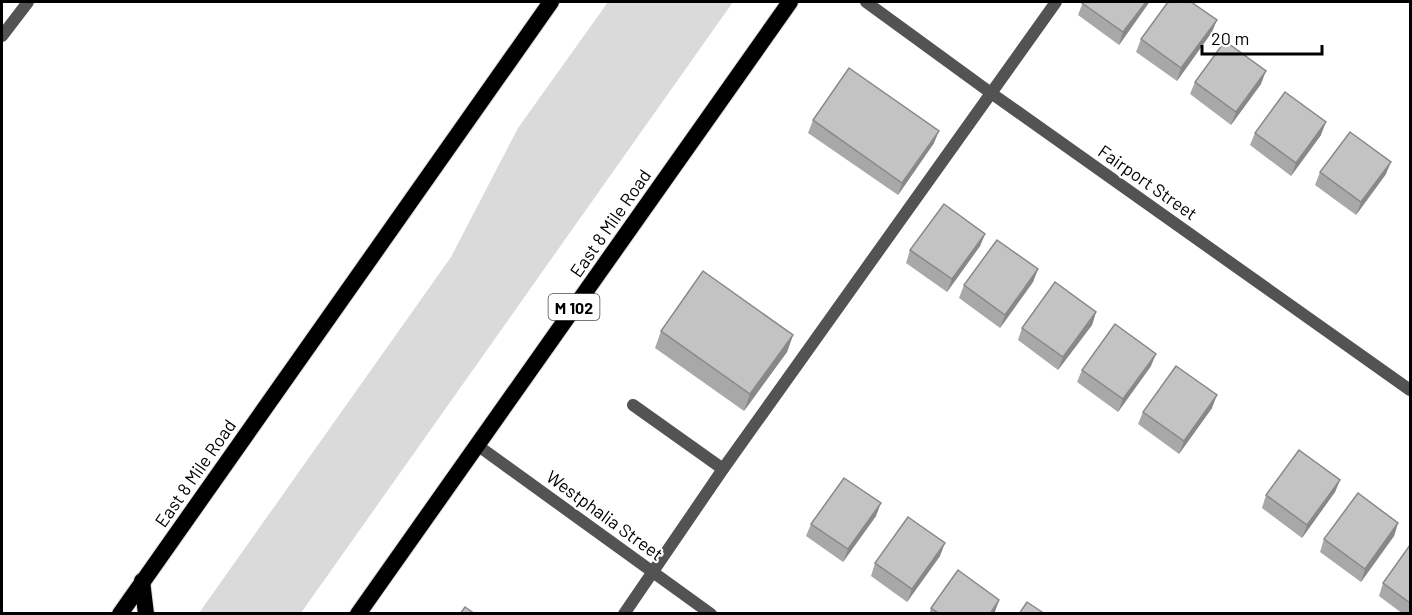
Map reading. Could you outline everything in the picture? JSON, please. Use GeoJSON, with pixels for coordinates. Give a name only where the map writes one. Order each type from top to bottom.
{"type":"FeatureCollection","features":[{"type":"Feature","properties":{"kind":"highway","name":"East 8 Mile Road"},"geometry":{"type":"LineString","coordinates":[[358,614],[790,2]]}},
{"type":"Feature","properties":{"kind":"highway","name":"East 8 Mile Road"},"geometry":{"type":"LineString","coordinates":[[120,614],[545,3]]}},
{"type":"Feature","properties":{"kind":"highway"},"geometry":{"type":"LineString","coordinates":[[142,581],[146,614]]}},
{"type":"Feature","properties":{"kind":"street"},"geometry":{"type":"LineString","coordinates":[[2,36],[28,2]]}},
{"type":"Feature","properties":{"kind":"street","name":"Fairport Street"},"geometry":{"type":"LineString","coordinates":[[866,2],[1410,390]]}},
{"type":"Feature","properties":{"kind":"street"},"geometry":{"type":"LineString","coordinates":[[624,614],[723,468],[1056,2]]}},
{"type":"Feature","properties":{"kind":"street"},"geometry":{"type":"LineString","coordinates":[[633,405],[723,468]]}},
{"type":"Feature","properties":{"kind":"street","name":"Westphalia Street"},"geometry":{"type":"LineString","coordinates":[[477,445],[711,614]]}},
{"type":"Feature","properties":{"kind":"shaded area"},"geometry":{"type":"Polygon","coordinates":[[[608,2],[733,2],[301,613],[199,613],[451,257],[518,128],[608,2]]]}},
{"type":"Feature","properties":{"kind":"building"},"geometry":{"type":"Polygon","coordinates":[[[1083,2],[1146,2],[1123,32],[1083,2]]]}},
{"type":"Feature","properties":{"kind":"building"},"geometry":{"type":"Polygon","coordinates":[[[1168,2],[1191,2],[1217,20],[1181,68],[1141,39],[1168,2]]]}},
{"type":"Feature","properties":{"kind":"building"},"geometry":{"type":"Polygon","coordinates":[[[1225,41],[1266,71],[1236,112],[1195,82],[1225,41]]]}},
{"type":"Feature","properties":{"kind":"building"},"geometry":{"type":"Polygon","coordinates":[[[849,68],[939,131],[902,183],[813,120],[849,68]]]}},
{"type":"Feature","properties":{"kind":"building"},"geometry":{"type":"Polygon","coordinates":[[[1285,92],[1326,122],[1296,163],[1255,133],[1285,92]]]}},
{"type":"Feature","properties":{"kind":"building"},"geometry":{"type":"Polygon","coordinates":[[[1350,132],[1391,162],[1361,202],[1320,172],[1350,132]]]}},
{"type":"Feature","properties":{"kind":"building"},"geometry":{"type":"Polygon","coordinates":[[[944,204],[985,234],[952,279],[910,250],[944,204]]]}},
{"type":"Feature","properties":{"kind":"building"},"geometry":{"type":"Polygon","coordinates":[[[997,240],[1038,269],[1005,315],[964,285],[997,240]]]}},
{"type":"Feature","properties":{"kind":"building"},"geometry":{"type":"Polygon","coordinates":[[[703,271],[793,335],[750,394],[661,331],[703,271]]]}},
{"type":"Feature","properties":{"kind":"building"},"geometry":{"type":"Polygon","coordinates":[[[1055,282],[1096,312],[1063,357],[1022,328],[1055,282]]]}},
{"type":"Feature","properties":{"kind":"building"},"geometry":{"type":"Polygon","coordinates":[[[1115,324],[1156,354],[1123,399],[1082,370],[1115,324]]]}},
{"type":"Feature","properties":{"kind":"building"},"geometry":{"type":"Polygon","coordinates":[[[1176,366],[1217,395],[1184,441],[1143,412],[1176,366]]]}},
{"type":"Feature","properties":{"kind":"building"},"geometry":{"type":"Polygon","coordinates":[[[1299,450],[1340,480],[1307,525],[1266,495],[1299,450]]]}},
{"type":"Feature","properties":{"kind":"building"},"geometry":{"type":"Polygon","coordinates":[[[844,478],[881,503],[848,549],[811,524],[844,478]]]}},
{"type":"Feature","properties":{"kind":"building"},"geometry":{"type":"Polygon","coordinates":[[[1358,493],[1398,523],[1365,569],[1324,539],[1358,493]]]}},
{"type":"Feature","properties":{"kind":"building"},"geometry":{"type":"Polygon","coordinates":[[[908,517],[945,543],[912,589],[875,563],[908,517]]]}},
{"type":"Feature","properties":{"kind":"building"},"geometry":{"type":"Polygon","coordinates":[[[1410,545],[1410,603],[1383,583],[1410,545]]]}},
{"type":"Feature","properties":{"kind":"building"},"geometry":{"type":"Polygon","coordinates":[[[958,570],[999,600],[990,614],[940,614],[931,608],[958,570]]]}},
{"type":"Feature","properties":{"kind":"building"},"geometry":{"type":"Polygon","coordinates":[[[1027,602],[1045,614],[1019,614],[1027,602]]]}},
{"type":"Feature","properties":{"kind":"building"},"geometry":{"type":"Polygon","coordinates":[[[465,607],[475,614],[460,614],[465,607]]]}}]}
